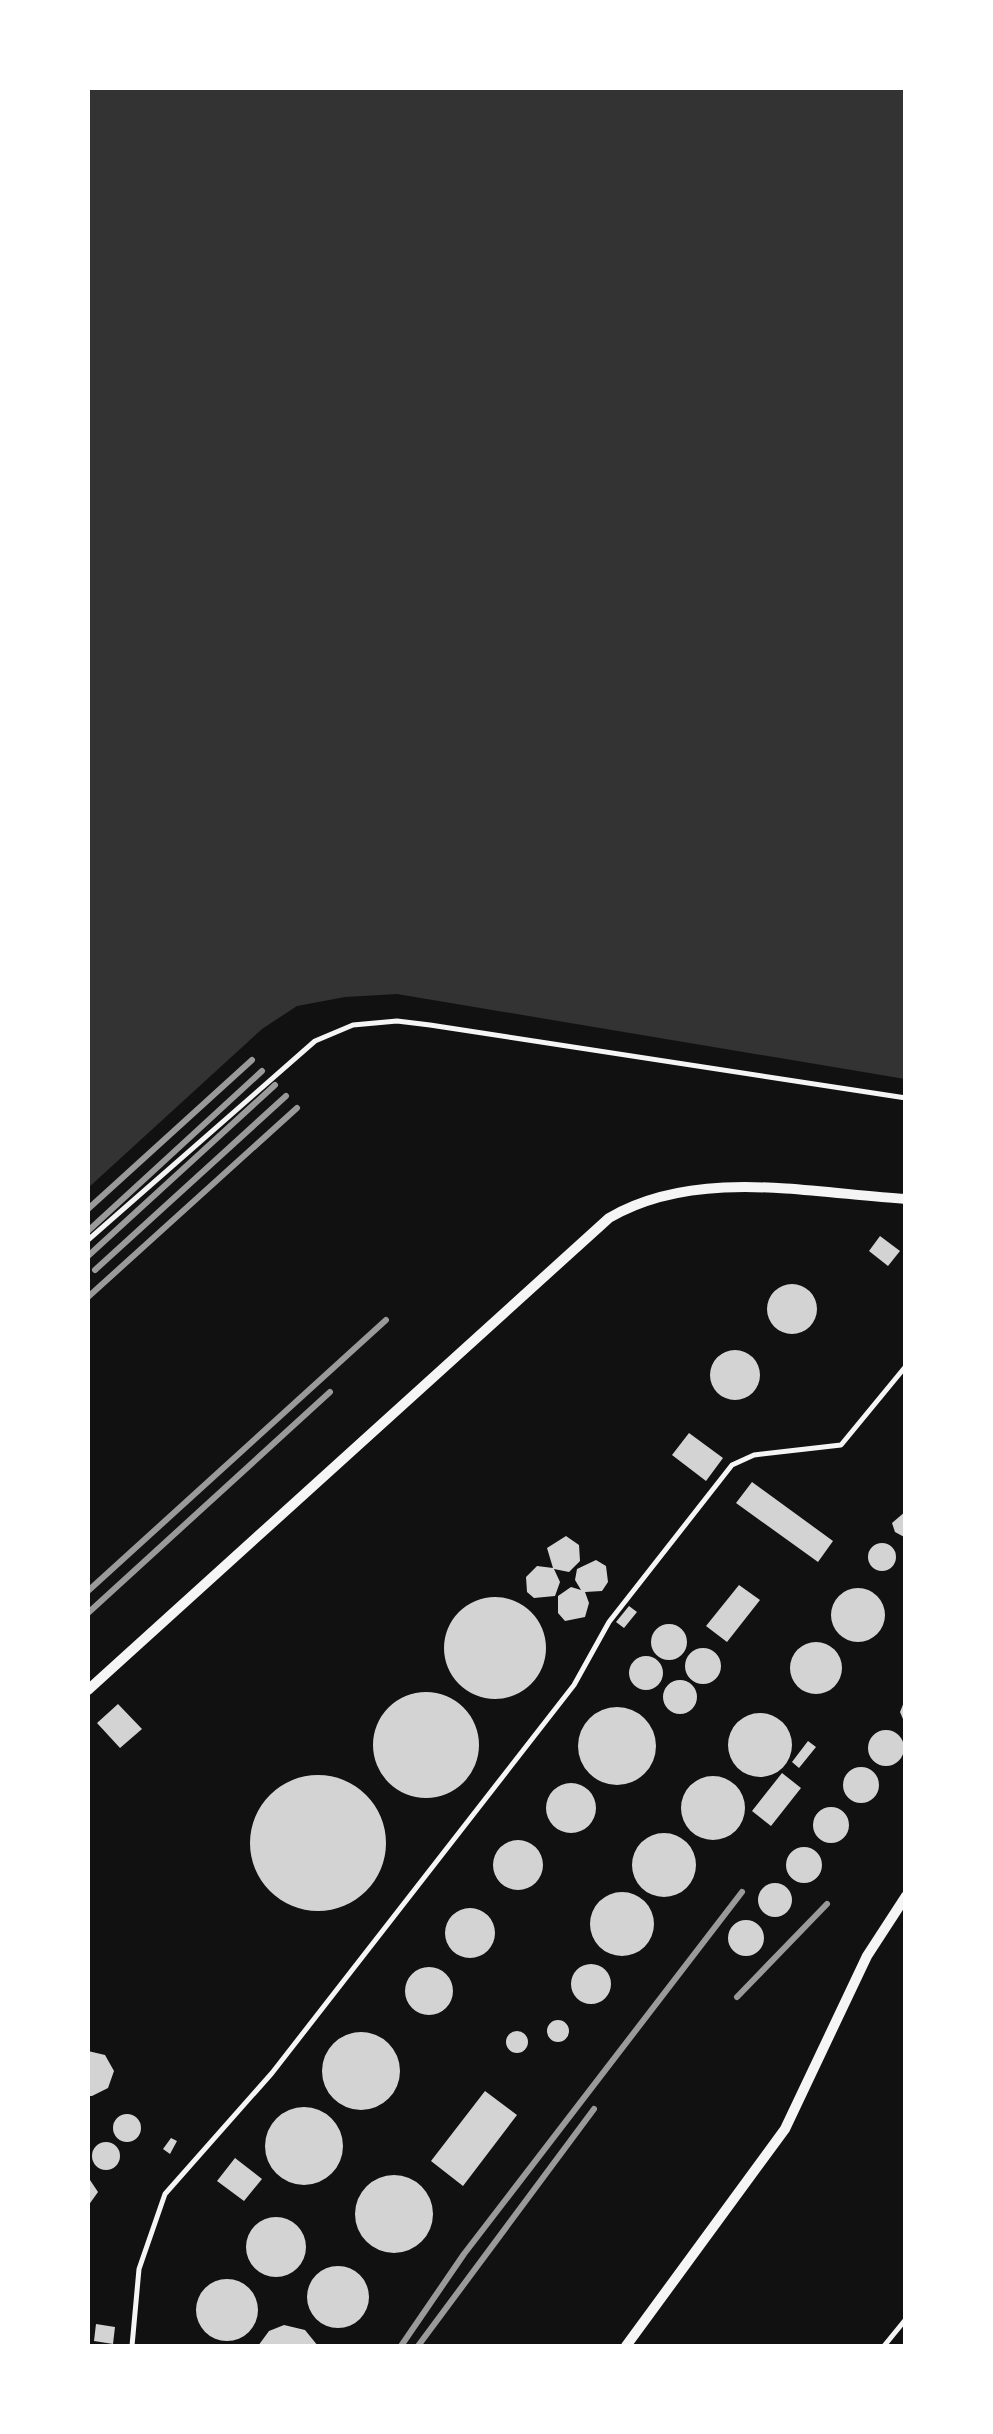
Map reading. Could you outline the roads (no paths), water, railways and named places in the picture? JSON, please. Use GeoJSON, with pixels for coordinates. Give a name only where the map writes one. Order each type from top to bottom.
{"type":"FeatureCollection","features":[{"type":"Feature","properties":{"kind":"street"},"geometry":{"type":"LineString","coordinates":[[88,1690],[590,1233],[643,1200],[696,1188],[906,1199]]}},
{"type":"Feature","properties":{"kind":"street"},"geometry":{"type":"LineString","coordinates":[[626,2346],[765,2160],[823,2053],[867,1956],[906,1896]]}},
{"type":"Feature","properties":{"kind":"lane"},"geometry":{"type":"LineString","coordinates":[[88,1240],[280,1068],[336,1031],[397,1020],[906,1098]]}},
{"type":"Feature","properties":{"kind":"lane"},"geometry":{"type":"LineString","coordinates":[[132,2346],[139,2269],[165,2194],[272,2073],[550,1716],[580,1675],[609,1622],[698,1508],[740,1459],[835,1447],[848,1440],[906,1366]]}},
{"type":"Feature","properties":{"kind":"lane"},"geometry":{"type":"LineString","coordinates":[[884,2346],[906,2318]]}},
{"type":"Feature","properties":{"kind":"railway"},"geometry":{"type":"LineString","coordinates":[[88,1209],[252,1060]]}},
{"type":"Feature","properties":{"kind":"railway"},"geometry":{"type":"LineString","coordinates":[[88,1231],[262,1071]]}},
{"type":"Feature","properties":{"kind":"railway"},"geometry":{"type":"LineString","coordinates":[[88,1256],[275,1085]]}},
{"type":"Feature","properties":{"kind":"railway"},"geometry":{"type":"LineString","coordinates":[[95,1270],[286,1096]]}},
{"type":"Feature","properties":{"kind":"railway"},"geometry":{"type":"LineString","coordinates":[[88,1297],[297,1108]]}},
{"type":"Feature","properties":{"kind":"railway"},"geometry":{"type":"LineString","coordinates":[[88,1591],[386,1320]]}},
{"type":"Feature","properties":{"kind":"railway"},"geometry":{"type":"LineString","coordinates":[[88,1613],[330,1392]]}},
{"type":"Feature","properties":{"kind":"railway"},"geometry":{"type":"LineString","coordinates":[[401,2346],[464,2254],[742,1892]]}},
{"type":"Feature","properties":{"kind":"railway"},"geometry":{"type":"LineString","coordinates":[[737,1997],[827,1904]]}},
{"type":"Feature","properties":{"kind":"railway"},"geometry":{"type":"LineString","coordinates":[[418,2346],[594,2109]]}}]}
